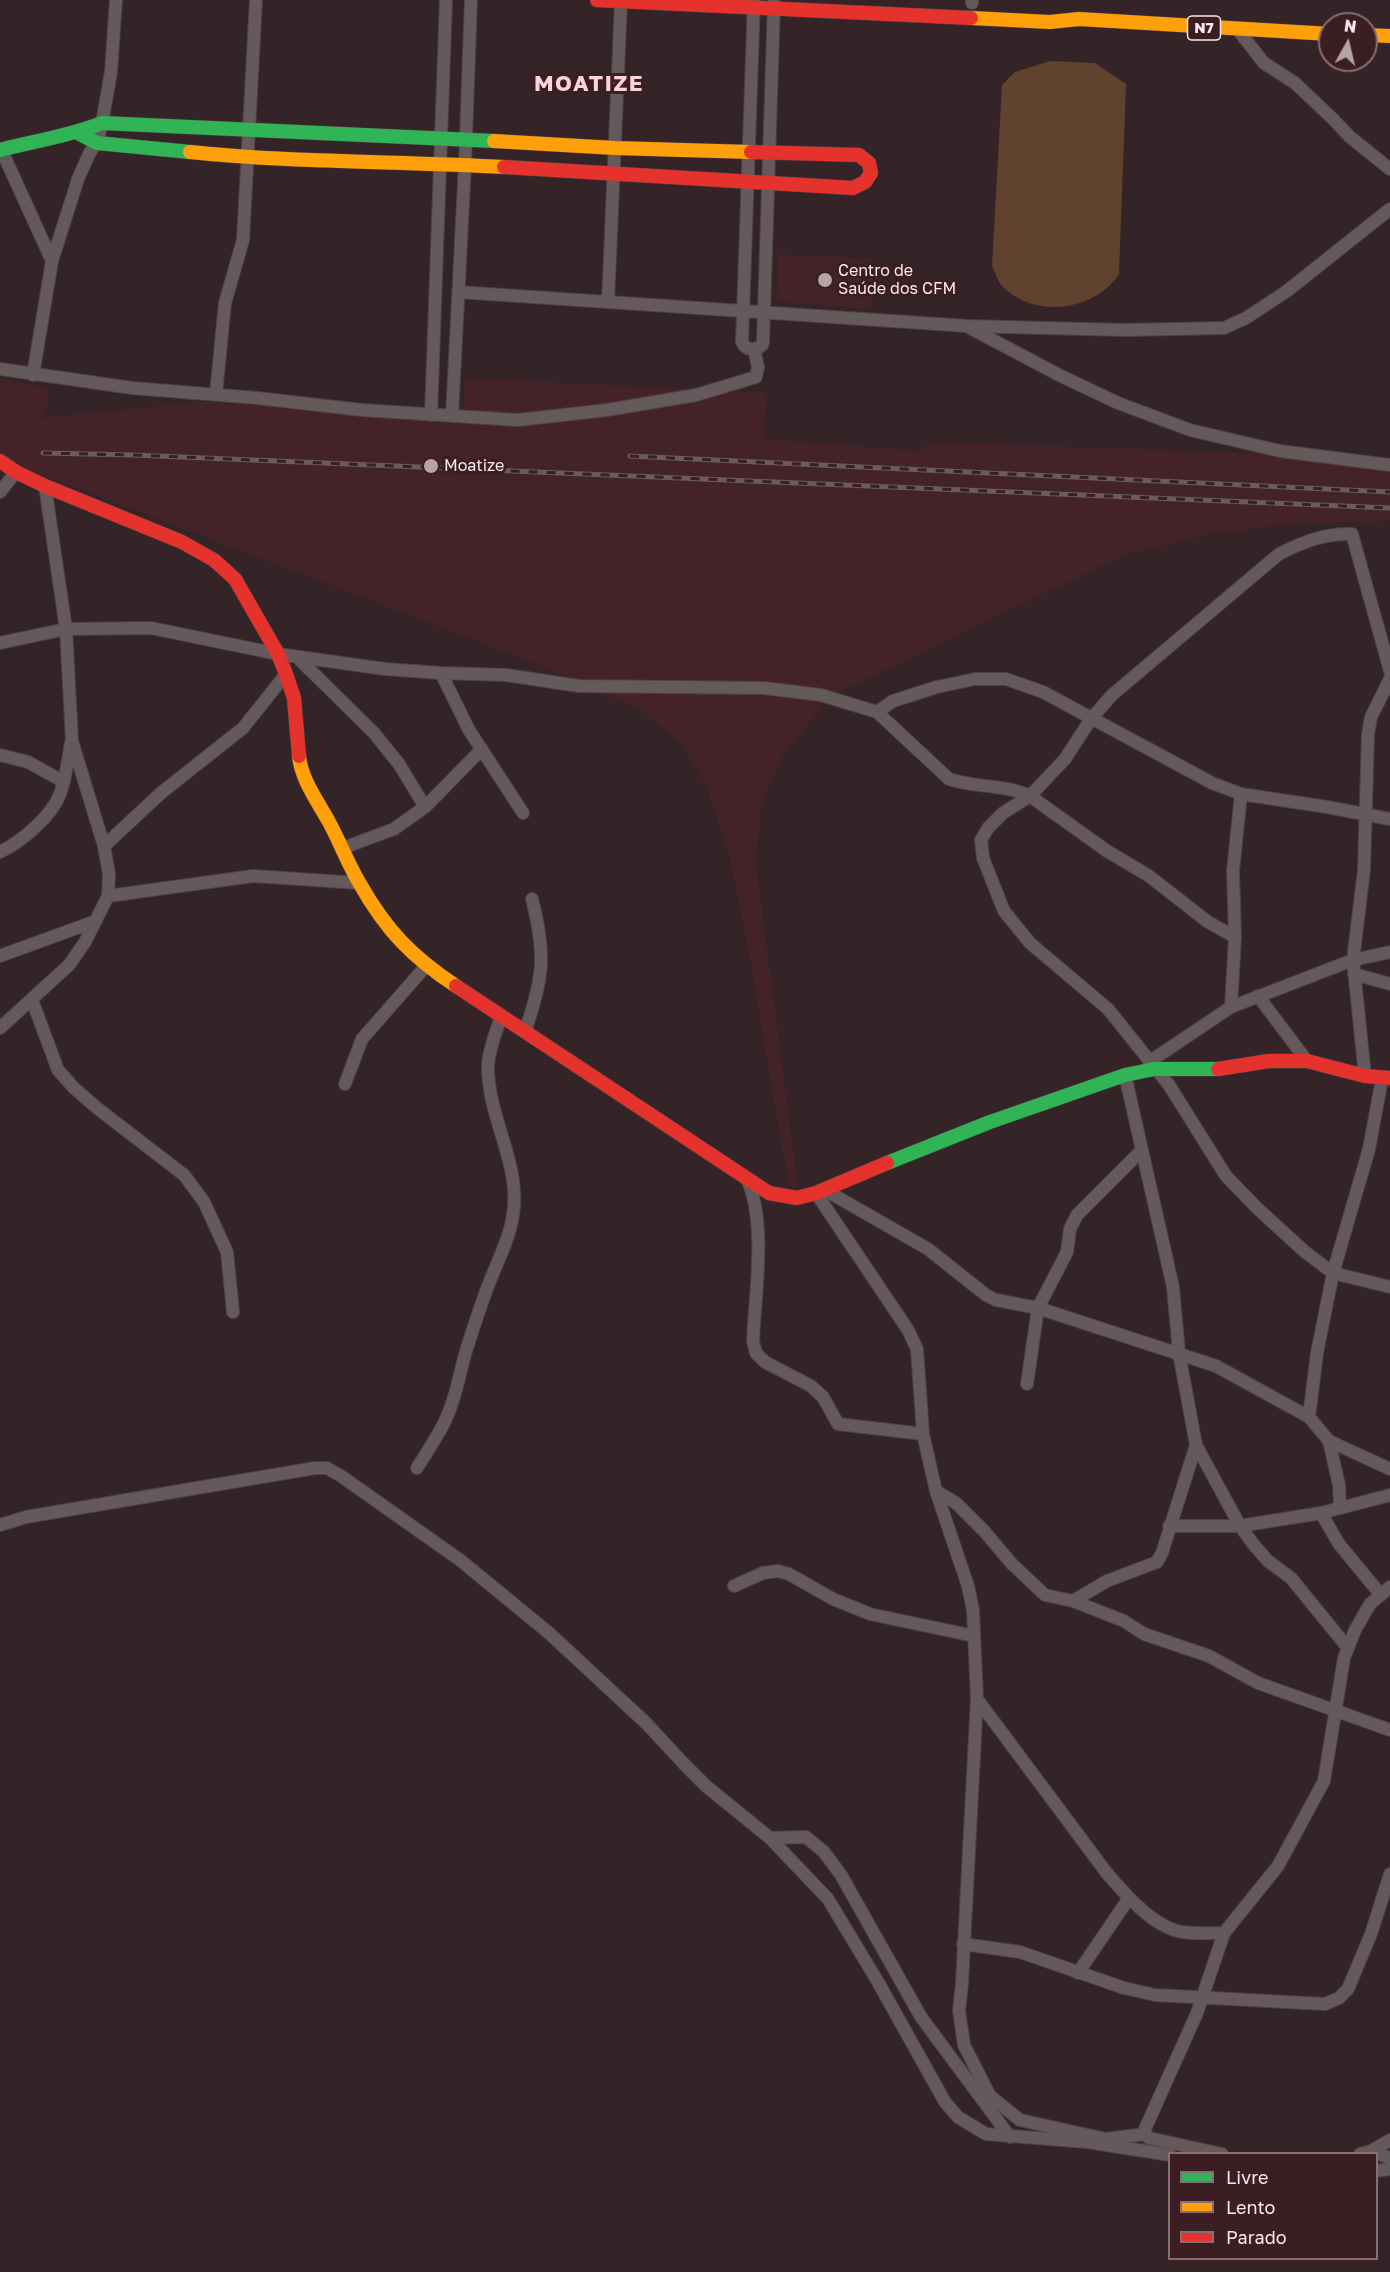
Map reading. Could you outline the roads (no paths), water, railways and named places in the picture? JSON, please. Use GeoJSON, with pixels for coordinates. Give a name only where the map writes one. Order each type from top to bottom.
{"type":"FeatureCollection","features":[{"type":"Feature","properties":{"kind":"main road","name":"N7"},"geometry":{"type":"LineString","coordinates":[[597,0],[774,3],[1050,22],[1079,19],[1318,33]]}},
{"type":"Feature","properties":{"kind":"main road","name":"N7"},"geometry":{"type":"LineString","coordinates":[[1030,7],[1051,9],[1079,19]]}},
{"type":"Feature","properties":{"kind":"main road"},"geometry":{"type":"LineString","coordinates":[[0,149],[78,133],[102,123],[615,148],[859,155],[869,163],[871,175],[869,182],[853,188],[465,164],[248,158],[97,143],[78,133]]}},
{"type":"Feature","properties":{"kind":"main road"},"geometry":{"type":"LineString","coordinates":[[0,461],[16,472],[45,486],[182,542],[214,560],[235,579],[279,654],[294,698],[300,765],[309,785],[359,883],[383,921],[405,947],[426,966],[501,1017],[769,1193],[797,1198],[820,1192],[924,1147],[1151,1066],[1218,1069],[1269,1061],[1308,1061],[1365,1076],[1386,1078]]}},
{"type":"Feature","properties":{"kind":"street"},"geometry":{"type":"LineString","coordinates":[[33,375],[52,261],[78,179],[90,152],[97,143],[102,123],[111,72],[116,0]]}},
{"type":"Feature","properties":{"kind":"street"},"geometry":{"type":"LineString","coordinates":[[216,394],[225,303],[243,240],[256,0]]}},
{"type":"Feature","properties":{"kind":"street"},"geometry":{"type":"LineString","coordinates":[[430,415],[446,0]]}},
{"type":"Feature","properties":{"kind":"street"},"geometry":{"type":"LineString","coordinates":[[452,416],[471,0]]}},
{"type":"Feature","properties":{"kind":"street"},"geometry":{"type":"LineString","coordinates":[[608,302],[621,2]]}},
{"type":"Feature","properties":{"kind":"street"},"geometry":{"type":"LineString","coordinates":[[754,3],[742,342],[747,348],[754,349],[763,342],[774,3]]}},
{"type":"Feature","properties":{"kind":"street"},"geometry":{"type":"LineString","coordinates":[[1238,30],[1264,63],[1296,83],[1334,118],[1350,137],[1390,169]]}},
{"type":"Feature","properties":{"kind":"street"},"geometry":{"type":"LineString","coordinates":[[0,149],[52,261]]}},
{"type":"Feature","properties":{"kind":"street"},"geometry":{"type":"LineString","coordinates":[[458,292],[966,326],[1125,330],[1224,328],[1246,318],[1287,291],[1390,209]]}},
{"type":"Feature","properties":{"kind":"street"},"geometry":{"type":"LineString","coordinates":[[966,326],[1118,403],[1190,430],[1280,451],[1390,465]]}},
{"type":"Feature","properties":{"kind":"street"},"geometry":{"type":"LineString","coordinates":[[0,369],[132,388],[216,394],[362,410],[518,420],[607,410],[696,395],[756,377],[758,367],[754,349]]}},
{"type":"Feature","properties":{"kind":"street"},"geometry":{"type":"LineString","coordinates":[[0,492],[16,472]]}},
{"type":"Feature","properties":{"kind":"street"},"geometry":{"type":"LineString","coordinates":[[0,1028],[69,965],[86,942],[108,896],[109,874],[104,846],[72,741],[66,629],[45,486]]}},
{"type":"Feature","properties":{"kind":"street"},"geometry":{"type":"LineString","coordinates":[[1390,671],[1352,534],[1336,533],[1306,541],[1279,554],[1112,695],[1091,719],[1065,759],[1030,796],[1004,813],[988,828],[981,840],[983,858],[1004,911],[1030,943],[1108,1009],[1151,1066],[1169,1085],[1226,1176],[1304,1251],[1333,1273],[1390,1287]]}},
{"type":"Feature","properties":{"kind":"street"},"geometry":{"type":"LineString","coordinates":[[0,644],[66,629],[151,628],[279,654],[385,669],[506,675],[579,686],[764,688],[821,694],[877,712],[949,779],[964,784],[1020,792],[1030,796],[1107,851],[1149,876],[1208,922],[1235,937]]}},
{"type":"Feature","properties":{"kind":"street"},"geometry":{"type":"LineString","coordinates":[[297,657],[374,733],[399,764],[425,807]]}},
{"type":"Feature","properties":{"kind":"street"},"geometry":{"type":"LineString","coordinates":[[441,673],[469,730],[523,813]]}},
{"type":"Feature","properties":{"kind":"street"},"geometry":{"type":"LineString","coordinates":[[104,846],[161,793],[243,728],[286,674]]}},
{"type":"Feature","properties":{"kind":"street"},"geometry":{"type":"LineString","coordinates":[[877,712],[893,701],[938,687],[975,679],[1006,679],[1043,692],[1212,783],[1241,794],[1390,819]]}},
{"type":"Feature","properties":{"kind":"street"},"geometry":{"type":"LineString","coordinates":[[1365,1076],[1353,960],[1364,870],[1368,734],[1371,717],[1390,679]]}},
{"type":"Feature","properties":{"kind":"street"},"geometry":{"type":"LineString","coordinates":[[0,852],[16,844],[42,819],[59,796],[72,741]]}},
{"type":"Feature","properties":{"kind":"street"},"geometry":{"type":"LineString","coordinates":[[343,848],[394,829],[425,807],[482,749]]}},
{"type":"Feature","properties":{"kind":"street"},"geometry":{"type":"LineString","coordinates":[[0,755],[28,762],[64,782]]}},
{"type":"Feature","properties":{"kind":"street"},"geometry":{"type":"LineString","coordinates":[[1231,1007],[1235,937],[1233,871],[1241,794]]}},
{"type":"Feature","properties":{"kind":"street"},"geometry":{"type":"LineString","coordinates":[[108,896],[253,876],[359,883]]}},
{"type":"Feature","properties":{"kind":"street"},"geometry":{"type":"LineString","coordinates":[[525,1031],[538,994],[542,966],[541,933],[532,899]]}},
{"type":"Feature","properties":{"kind":"street"},"geometry":{"type":"LineString","coordinates":[[0,956],[96,921]]}},
{"type":"Feature","properties":{"kind":"street"},"geometry":{"type":"LineString","coordinates":[[1151,1066],[1231,1007],[1353,960],[1390,952]]}},
{"type":"Feature","properties":{"kind":"street"},"geometry":{"type":"LineString","coordinates":[[345,1084],[362,1039],[426,966]]}},
{"type":"Feature","properties":{"kind":"street"},"geometry":{"type":"LineString","coordinates":[[1354,974],[1390,984]]}},
{"type":"Feature","properties":{"kind":"street"},"geometry":{"type":"LineString","coordinates":[[1258,996],[1308,1061]]}},
{"type":"Feature","properties":{"kind":"street"},"geometry":{"type":"LineString","coordinates":[[32,1000],[58,1070],[97,1108],[184,1175],[204,1202],[227,1252],[233,1312]]}},
{"type":"Feature","properties":{"kind":"street"},"geometry":{"type":"LineString","coordinates":[[417,1468],[443,1424],[450,1407],[488,1284],[505,1249],[513,1218],[514,1191],[509,1162],[495,1112],[488,1065],[492,1042],[501,1017]]}},
{"type":"Feature","properties":{"kind":"street"},"geometry":{"type":"LineString","coordinates":[[1125,1075],[1173,1287],[1179,1353],[1196,1445],[1240,1526],[1268,1561],[1291,1578],[1348,1648]]}},
{"type":"Feature","properties":{"kind":"street"},"geometry":{"type":"LineString","coordinates":[[1309,1417],[1317,1353],[1333,1273],[1369,1149],[1386,1078]]}},
{"type":"Feature","properties":{"kind":"street"},"geometry":{"type":"LineString","coordinates":[[1027,1384],[1038,1308],[1067,1252],[1070,1229],[1077,1215],[1120,1169],[1141,1151]]}},
{"type":"Feature","properties":{"kind":"street"},"geometry":{"type":"LineString","coordinates":[[747,1179],[754,1196],[759,1233],[753,1341],[756,1353],[765,1362],[811,1386],[823,1397],[838,1424],[923,1434]]}},
{"type":"Feature","properties":{"kind":"street"},"geometry":{"type":"LineString","coordinates":[[820,1192],[928,1250],[986,1295],[996,1300],[1038,1308],[1216,1366],[1309,1417],[1329,1441],[1390,1469]]}},
{"type":"Feature","properties":{"kind":"street"},"geometry":{"type":"LineString","coordinates":[[820,1192],[908,1330],[917,1349],[923,1434],[936,1491],[968,1586],[974,1636],[977,1699],[959,2010],[964,2045],[990,2096],[1020,2120],[1106,2139],[1145,2134]]}},
{"type":"Feature","properties":{"kind":"street"},"geometry":{"type":"LineString","coordinates":[[1329,1441],[1339,1485],[1340,1506]]}},
{"type":"Feature","properties":{"kind":"street"},"geometry":{"type":"LineString","coordinates":[[1073,1601],[1107,1581],[1157,1562],[1162,1553],[1196,1445]]}},
{"type":"Feature","properties":{"kind":"street"},"geometry":{"type":"LineString","coordinates":[[0,1525],[26,1517],[108,1502],[315,1468],[327,1468],[460,1560],[549,1633],[646,1723],[699,1779],[770,1838],[828,1899],[950,2109],[958,2117],[986,2134],[1087,2142],[1168,2155]]}},
{"type":"Feature","properties":{"kind":"street"},"geometry":{"type":"LineString","coordinates":[[936,1491],[956,1503],[1038,1591],[1045,1595],[1073,1601],[1124,1622],[1144,1634],[1209,1656],[1258,1683],[1390,1730]]}},
{"type":"Feature","properties":{"kind":"street"},"geometry":{"type":"LineString","coordinates":[[1169,1526],[1240,1526],[1321,1513],[1340,1506],[1381,1499],[1390,1495]]}},
{"type":"Feature","properties":{"kind":"street"},"geometry":{"type":"LineString","coordinates":[[1145,2134],[1145,2129],[1202,1999],[1224,1933],[1278,1866],[1324,1781],[1344,1658],[1355,1630],[1370,1604],[1385,1591],[1339,1544],[1321,1513]]}},
{"type":"Feature","properties":{"kind":"street"},"geometry":{"type":"LineString","coordinates":[[734,1586],[763,1573],[778,1571],[789,1574],[833,1599],[870,1614],[974,1636]]}},
{"type":"Feature","properties":{"kind":"street"},"geometry":{"type":"LineString","coordinates":[[977,1699],[1106,1872],[1129,1898],[1160,1923],[1172,1929],[1183,1932],[1224,1933]]}},
{"type":"Feature","properties":{"kind":"street"},"geometry":{"type":"LineString","coordinates":[[770,1838],[806,1837],[824,1852],[853,1895],[921,2017],[1010,2137]]}},
{"type":"Feature","properties":{"kind":"street"},"geometry":{"type":"LineString","coordinates":[[963,1944],[1020,1952],[1124,1988],[1155,1995],[1325,2004],[1339,1998],[1348,1989],[1386,1899],[1390,1874]]}},
{"type":"Feature","properties":{"kind":"street"},"geometry":{"type":"LineString","coordinates":[[1077,1973],[1129,1898]]}},
{"type":"Feature","properties":{"kind":"street"},"geometry":{"type":"LineString","coordinates":[[1145,2134],[1149,2138],[1213,2152]]}},
{"type":"Feature","properties":{"kind":"street"},"geometry":{"type":"LineString","coordinates":[[1365,2152],[1390,2140]]}},
{"type":"Feature","properties":{"kind":"railway"},"geometry":{"type":"LineString","coordinates":[[43,453],[1390,508]]}},
{"type":"Feature","properties":{"kind":"railway"},"geometry":{"type":"LineString","coordinates":[[630,456],[1390,492]]}},
{"type":"Feature","properties":{"kind":"place","name":"Centro de Saúde dos CFM"},"geometry":{"type":"Point","coordinates":[825,280]}},
{"type":"Feature","properties":{"kind":"place","name":"Moatize"},"geometry":{"type":"Point","coordinates":[431,466]}},
{"type":"Feature","properties":{"kind":"district","name":"MOATIZE"},"geometry":{"type":"Point","coordinates":[589,84]}}]}
